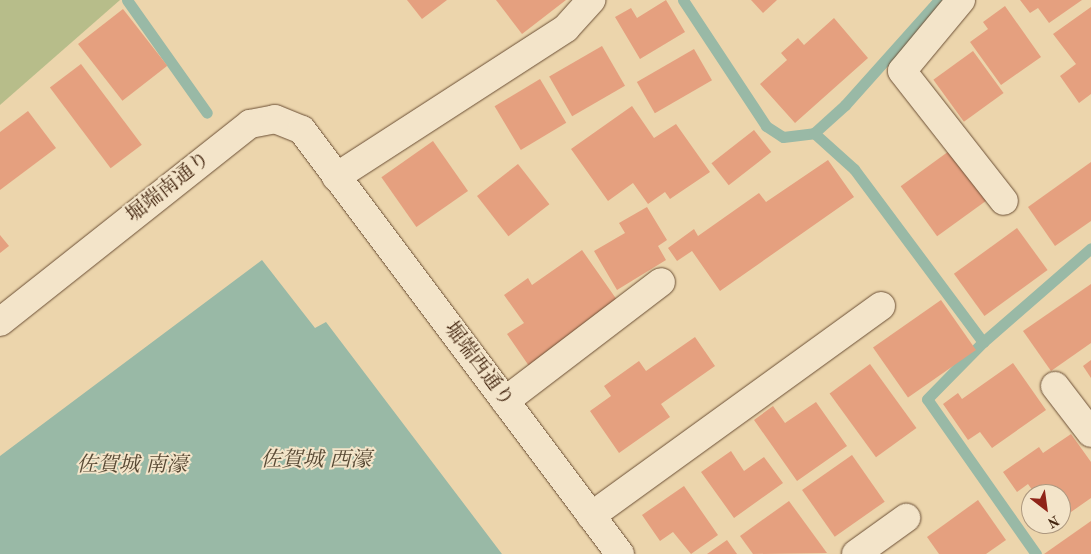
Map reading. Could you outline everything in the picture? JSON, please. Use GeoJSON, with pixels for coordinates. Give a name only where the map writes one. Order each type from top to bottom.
{"type":"FeatureCollection","features":[{"type":"Feature","properties":{"kind":"street"},"geometry":{"type":"LineString","coordinates":[[336,177],[559,33],[591,0]]}},
{"type":"Feature","properties":{"kind":"street"},"geometry":{"type":"LineString","coordinates":[[962,0],[902,72],[1004,201]]}},
{"type":"Feature","properties":{"kind":"street","name":"堀端南通り"},"geometry":{"type":"LineString","coordinates":[[0,322],[250,124],[275,119],[302,130],[336,177]]}},
{"type":"Feature","properties":{"kind":"street","name":"堀端西通り"},"geometry":{"type":"LineString","coordinates":[[336,177],[620,554]]}},
{"type":"Feature","properties":{"kind":"street"},"geometry":{"type":"LineString","coordinates":[[505,401],[660,282]]}},
{"type":"Feature","properties":{"kind":"street"},"geometry":{"type":"LineString","coordinates":[[591,516],[881,306]]}},
{"type":"Feature","properties":{"kind":"street"},"geometry":{"type":"LineString","coordinates":[[1055,386],[1091,433]]}},
{"type":"Feature","properties":{"kind":"street"},"geometry":{"type":"LineString","coordinates":[[856,554],[906,518]]}},
{"type":"Feature","properties":{"kind":"green space"},"geometry":{"type":"Polygon","coordinates":[[[0,0],[120,0],[0,105],[0,0]]]}},
{"type":"Feature","properties":{"kind":"water"},"geometry":{"type":"Polygon","coordinates":[[[262,260],[315,328],[326,322],[502,554],[0,554],[0,456],[262,260]]]}},
{"type":"Feature","properties":{"kind":"building"},"geometry":{"type":"Polygon","coordinates":[[[407,0],[447,0],[422,19],[407,0]]]}},
{"type":"Feature","properties":{"kind":"building"},"geometry":{"type":"Polygon","coordinates":[[[496,0],[566,0],[522,34],[496,0]]]}},
{"type":"Feature","properties":{"kind":"building"},"geometry":{"type":"Polygon","coordinates":[[[666,0],[685,32],[640,59],[615,17],[631,8],[637,18],[666,0]]]}},
{"type":"Feature","properties":{"kind":"building"},"geometry":{"type":"Polygon","coordinates":[[[751,0],[777,0],[763,13],[751,0]]]}},
{"type":"Feature","properties":{"kind":"building"},"geometry":{"type":"Polygon","coordinates":[[[1020,0],[1082,0],[1049,23],[1038,8],[1030,13],[1020,0]]]}},
{"type":"Feature","properties":{"kind":"building"},"geometry":{"type":"Polygon","coordinates":[[[1005,6],[1041,57],[1001,85],[970,42],[988,29],[983,22],[1005,6]]]}},
{"type":"Feature","properties":{"kind":"building"},"geometry":{"type":"Polygon","coordinates":[[[1091,7],[1091,94],[1079,103],[1060,76],[1076,64],[1053,34],[1091,7]]]}},
{"type":"Feature","properties":{"kind":"building"},"geometry":{"type":"Polygon","coordinates":[[[123,9],[167,66],[122,101],[78,44],[123,9]]]}},
{"type":"Feature","properties":{"kind":"building"},"geometry":{"type":"Polygon","coordinates":[[[834,18],[868,58],[795,123],[760,84],[787,60],[781,53],[798,38],[804,45],[834,18]]]}},
{"type":"Feature","properties":{"kind":"building"},"geometry":{"type":"Polygon","coordinates":[[[602,46],[625,86],[572,116],[549,76],[602,46]]]}},
{"type":"Feature","properties":{"kind":"building"},"geometry":{"type":"Polygon","coordinates":[[[694,49],[712,80],[655,113],[637,82],[694,49]]]}},
{"type":"Feature","properties":{"kind":"building"},"geometry":{"type":"Polygon","coordinates":[[[973,51],[1004,93],[964,122],[933,80],[973,51]]]}},
{"type":"Feature","properties":{"kind":"building"},"geometry":{"type":"Polygon","coordinates":[[[81,64],[142,145],[111,168],[50,87],[81,64]]]}},
{"type":"Feature","properties":{"kind":"building"},"geometry":{"type":"Polygon","coordinates":[[[540,79],[566,123],[521,150],[495,106],[540,79]]]}},
{"type":"Feature","properties":{"kind":"building"},"geometry":{"type":"Polygon","coordinates":[[[632,106],[654,138],[676,124],[710,172],[670,199],[665,192],[648,204],[633,183],[608,201],[571,149],[632,106]]]}},
{"type":"Feature","properties":{"kind":"building"},"geometry":{"type":"Polygon","coordinates":[[[28,111],[56,148],[0,190],[0,132],[28,111]]]}},
{"type":"Feature","properties":{"kind":"building"},"geometry":{"type":"Polygon","coordinates":[[[754,130],[771,152],[729,185],[711,163],[754,130]]]}},
{"type":"Feature","properties":{"kind":"building"},"geometry":{"type":"Polygon","coordinates":[[[967,138],[1003,188],[937,236],[901,186],[967,138]]]}},
{"type":"Feature","properties":{"kind":"building"},"geometry":{"type":"Polygon","coordinates":[[[433,141],[468,191],[416,227],[381,177],[433,141]]]}},
{"type":"Feature","properties":{"kind":"building"},"geometry":{"type":"Polygon","coordinates":[[[828,160],[854,197],[720,291],[692,251],[677,261],[668,248],[694,229],[698,236],[759,193],[766,202],[828,160]]]}},
{"type":"Feature","properties":{"kind":"building"},"geometry":{"type":"Polygon","coordinates":[[[1091,162],[1091,221],[1055,246],[1028,207],[1091,162]]]}},
{"type":"Feature","properties":{"kind":"building"},"geometry":{"type":"Polygon","coordinates":[[[518,164],[549,204],[508,236],[477,196],[518,164]]]}},
{"type":"Feature","properties":{"kind":"building"},"geometry":{"type":"Polygon","coordinates":[[[647,207],[667,240],[658,246],[666,260],[617,290],[594,251],[625,233],[619,223],[647,207]]]}},
{"type":"Feature","properties":{"kind":"building"},"geometry":{"type":"Polygon","coordinates":[[[1017,228],[1048,270],[984,316],[954,274],[1017,228]]]}},
{"type":"Feature","properties":{"kind":"building"},"geometry":{"type":"Polygon","coordinates":[[[0,235],[9,246],[0,253],[0,235]]]}},
{"type":"Feature","properties":{"kind":"building"},"geometry":{"type":"Polygon","coordinates":[[[582,250],[617,300],[529,366],[507,334],[524,323],[504,295],[528,278],[532,285],[582,250]]]}},
{"type":"Feature","properties":{"kind":"building"},"geometry":{"type":"Polygon","coordinates":[[[1091,284],[1091,343],[1051,371],[1023,331],[1091,284]]]}},
{"type":"Feature","properties":{"kind":"building"},"geometry":{"type":"Polygon","coordinates":[[[941,300],[976,350],[908,398],[873,348],[941,300]]]}},
{"type":"Feature","properties":{"kind":"building"},"geometry":{"type":"Polygon","coordinates":[[[695,337],[715,366],[661,404],[670,417],[619,453],[590,411],[611,396],[604,386],[639,361],[646,371],[695,337]]]}},
{"type":"Feature","properties":{"kind":"building"},"geometry":{"type":"Polygon","coordinates":[[[1091,360],[1091,378],[1083,366],[1091,360]]]}},
{"type":"Feature","properties":{"kind":"building"},"geometry":{"type":"Polygon","coordinates":[[[1013,363],[1046,410],[992,448],[980,432],[968,440],[943,404],[958,393],[962,399],[1013,363]]]}},
{"type":"Feature","properties":{"kind":"building"},"geometry":{"type":"Polygon","coordinates":[[[870,364],[916,428],[876,457],[830,393],[870,364]]]}},
{"type":"Feature","properties":{"kind":"building"},"geometry":{"type":"Polygon","coordinates":[[[816,402],[847,446],[797,481],[754,420],[773,406],[785,423],[816,402]]]}},
{"type":"Feature","properties":{"kind":"building"},"geometry":{"type":"Polygon","coordinates":[[[1071,434],[1091,462],[1091,498],[1071,512],[1071,484],[1021,484],[1021,489],[1017,492],[1003,472],[1039,447],[1043,453],[1071,434]]]}},
{"type":"Feature","properties":{"kind":"building"},"geometry":{"type":"Polygon","coordinates":[[[731,451],[744,471],[764,457],[783,483],[734,518],[701,472],[731,451]]]}},
{"type":"Feature","properties":{"kind":"building"},"geometry":{"type":"Polygon","coordinates":[[[852,455],[885,502],[835,537],[802,490],[852,455]]]}},
{"type":"Feature","properties":{"kind":"building"},"geometry":{"type":"Polygon","coordinates":[[[684,486],[718,535],[691,554],[673,532],[660,541],[642,515],[684,486]]]}},
{"type":"Feature","properties":{"kind":"building"},"geometry":{"type":"Polygon","coordinates":[[[978,500],[1006,540],[986,554],[939,554],[927,537],[978,500]]]}},
{"type":"Feature","properties":{"kind":"building"},"geometry":{"type":"Polygon","coordinates":[[[789,501],[827,553],[753,554],[740,536],[789,501]]]}},
{"type":"Feature","properties":{"kind":"building"},"geometry":{"type":"Polygon","coordinates":[[[1091,521],[1091,554],[1044,554],[1091,521]]]}},
{"type":"Feature","properties":{"kind":"building"},"geometry":{"type":"Polygon","coordinates":[[[727,540],[737,554],[707,554],[727,540]]]}},
{"type":"Feature","properties":{"kind":"waterway"},"geometry":{"type":"LineString","coordinates":[[127,0],[207,113]]}},
{"type":"Feature","properties":{"kind":"waterway"},"geometry":{"type":"LineString","coordinates":[[683,0],[766,126],[783,137],[814,133],[845,105],[939,0]]}},
{"type":"Feature","properties":{"kind":"waterway"},"geometry":{"type":"LineString","coordinates":[[814,133],[854,169],[983,342]]}},
{"type":"Feature","properties":{"kind":"waterway"},"geometry":{"type":"LineString","coordinates":[[1036,554],[927,399],[983,342],[1091,248]]}},
{"type":"Feature","properties":{"kind":"water label","name":"佐賀城 西濠"},"geometry":{"type":"Point","coordinates":[316,461]}},
{"type":"Feature","properties":{"kind":"water label","name":"佐賀城 南濠"},"geometry":{"type":"Point","coordinates":[132,466]}}]}
